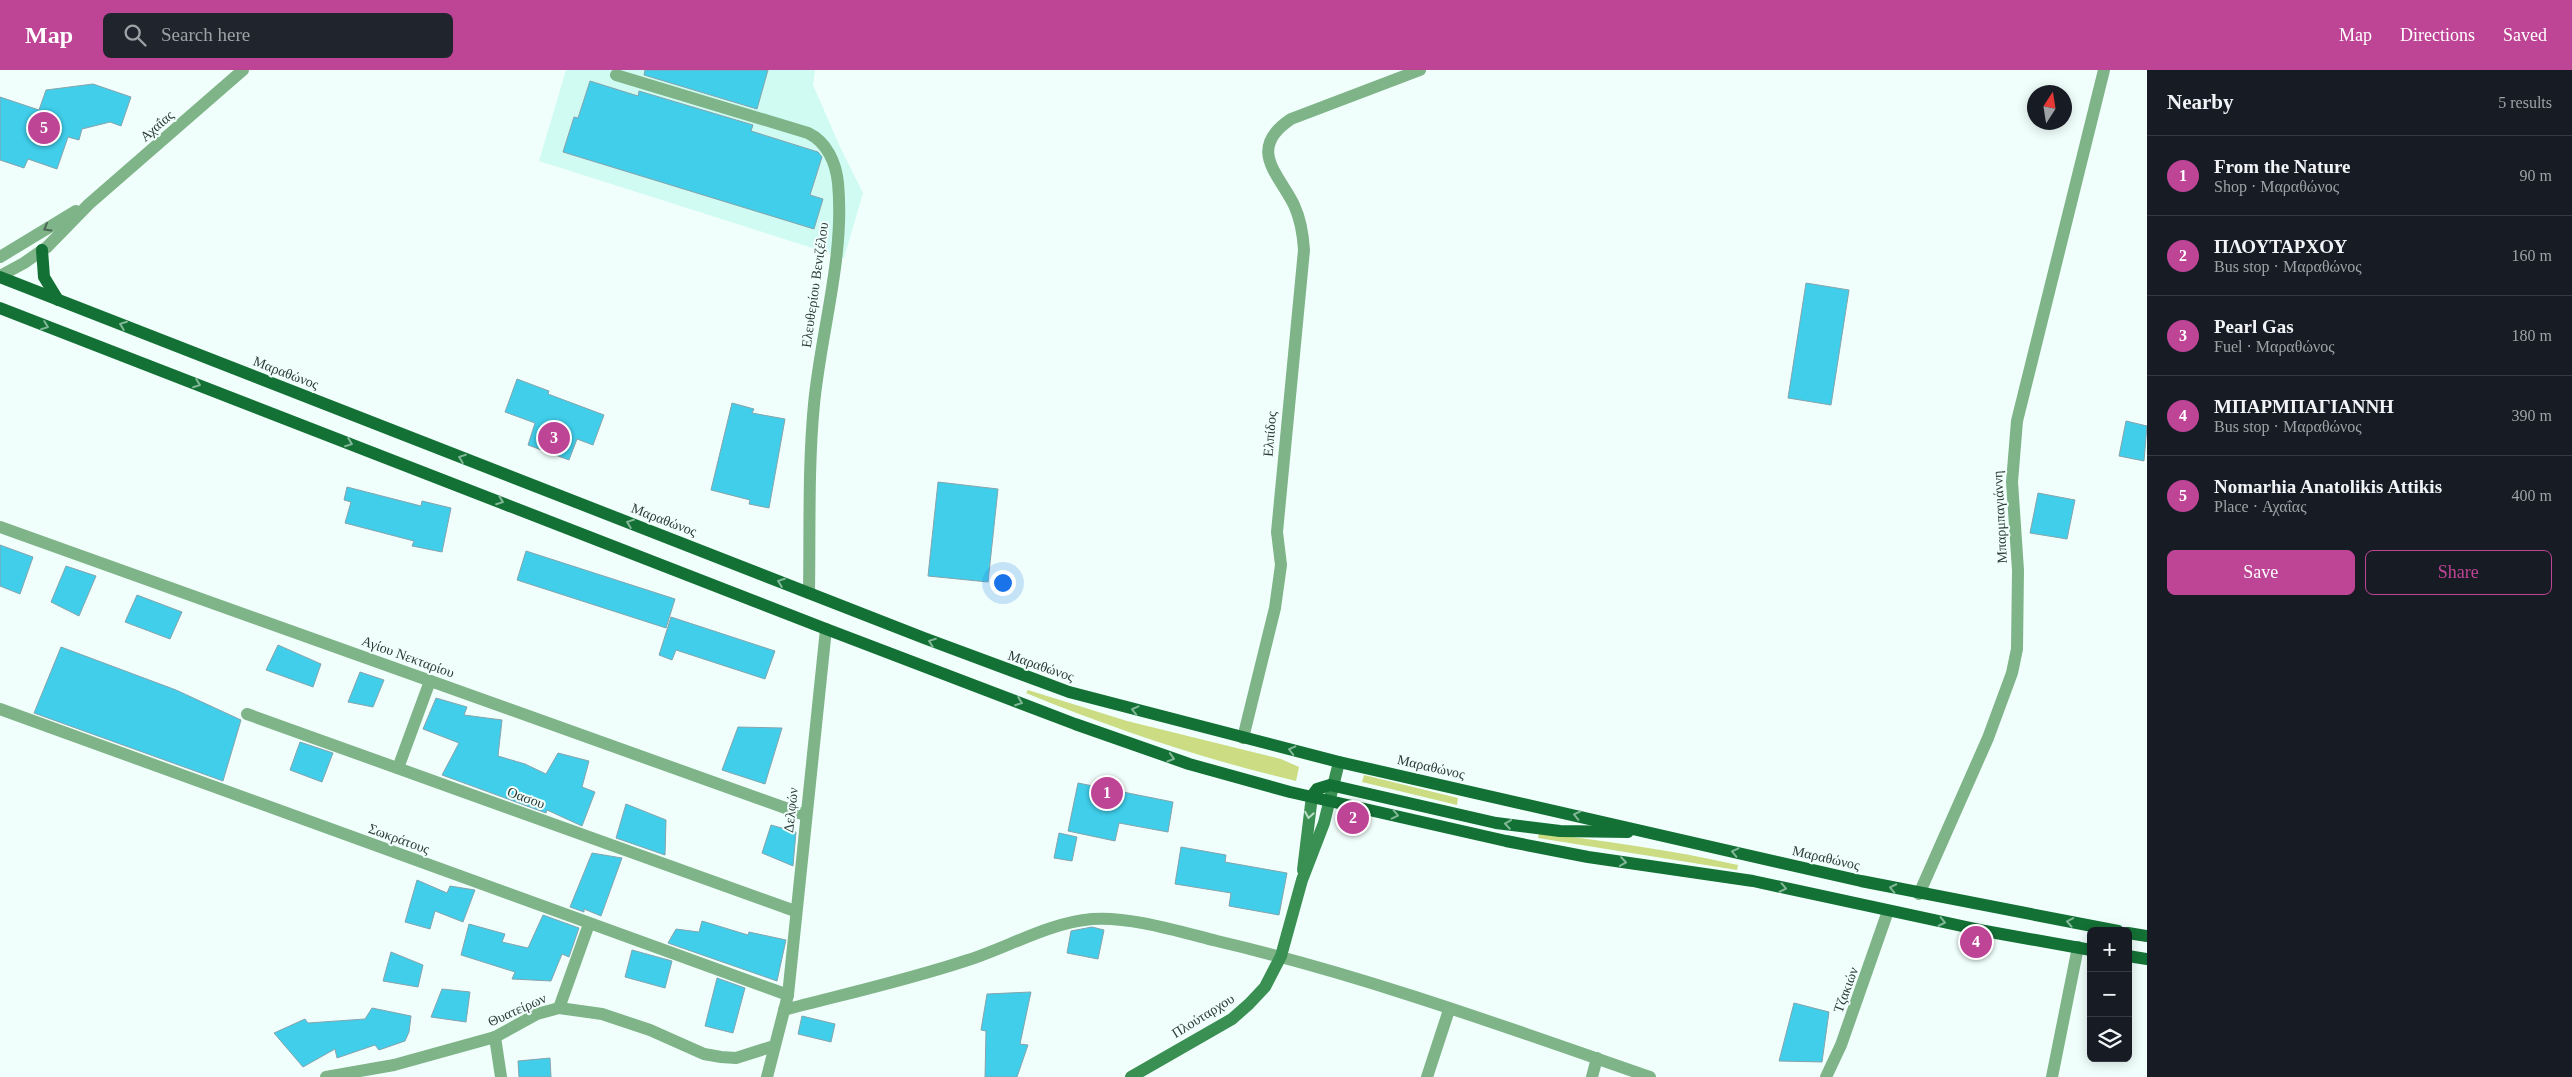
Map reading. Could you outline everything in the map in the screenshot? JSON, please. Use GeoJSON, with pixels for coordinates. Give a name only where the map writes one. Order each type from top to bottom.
{"type":"FeatureCollection","features":[{"type":"Feature","properties":{"kind":"main road"},"geometry":{"type":"LineString","coordinates":[[42,250],[41,262],[44,277],[58,300]]}},
{"type":"Feature","properties":{"kind":"main road","name":"Μαραθώνος"},"geometry":{"type":"LineString","coordinates":[[0,276],[1034,681],[1104,702],[1339,762],[1919,894],[2096,927]]}},
{"type":"Feature","properties":{"kind":"main road"},"geometry":{"type":"LineString","coordinates":[[0,308],[826,629],[1142,749],[1218,773],[1566,853],[1744,880],[1888,911],[2087,949]]}},
{"type":"Feature","properties":{"kind":"main road"},"geometry":{"type":"LineString","coordinates":[[1312,796],[1320,787],[1333,786],[1505,824],[1577,832],[1643,831]]}},
{"type":"Feature","properties":{"kind":"main road"},"geometry":{"type":"LineString","coordinates":[[2132,934],[2147,936]]}},
{"type":"Feature","properties":{"kind":"main road"},"geometry":{"type":"LineString","coordinates":[[2132,957],[2147,959]]}},
{"type":"Feature","properties":{"kind":"street","name":"Αχαΐας"},"geometry":{"type":"LineString","coordinates":[[0,276],[24,263],[42,250],[89,204],[243,70]]}},
{"type":"Feature","properties":{"kind":"street","name":"Ελπίδος"},"geometry":{"type":"LineString","coordinates":[[1243,738],[1275,608],[1281,565],[1277,532],[1304,250],[1304,236],[1298,214],[1270,166],[1269,151],[1273,139],[1280,128],[1291,119],[1418,70]]}},
{"type":"Feature","properties":{"kind":"street","name":"Μπαρμπαγιάννη"},"geometry":{"type":"LineString","coordinates":[[1919,894],[1988,738],[2012,672],[2019,626],[2018,570],[2012,506],[2013,452],[2017,421],[2104,70]]}},
{"type":"Feature","properties":{"kind":"street","name":"Ελευθερίου Βενιζέλου"},"geometry":{"type":"LineString","coordinates":[[616,75],[808,134],[826,146],[834,166],[838,181],[839,225],[814,403],[809,593]]}},
{"type":"Feature","properties":{"kind":"street","name":"Αχαΐας"},"geometry":{"type":"LineString","coordinates":[[0,257],[89,204]]}},
{"type":"Feature","properties":{"kind":"street","name":"Αγίου Νεκταρίου"},"geometry":{"type":"LineString","coordinates":[[0,527],[806,815]]}},
{"type":"Feature","properties":{"kind":"street","name":"Δελφών"},"geometry":{"type":"LineString","coordinates":[[767,1077],[788,995],[795,911],[826,629]]}},
{"type":"Feature","properties":{"kind":"street"},"geometry":{"type":"LineString","coordinates":[[398,768],[430,681]]}},
{"type":"Feature","properties":{"kind":"street","name":"Σωκράτους"},"geometry":{"type":"LineString","coordinates":[[0,709],[788,995]]}},
{"type":"Feature","properties":{"kind":"street","name":"Οασου"},"geometry":{"type":"LineString","coordinates":[[247,714],[795,911]]}},
{"type":"Feature","properties":{"kind":"street","name":"Πλούταρχου"},"geometry":{"type":"LineString","coordinates":[[1131,1077],[1241,1012],[1265,987],[1282,956],[1302,880],[1320,835],[1339,762]]}},
{"type":"Feature","properties":{"kind":"street","name":"Πλούταρχου"},"geometry":{"type":"LineString","coordinates":[[1302,880],[1312,796]]}},
{"type":"Feature","properties":{"kind":"street","name":"Τζακιών"},"geometry":{"type":"LineString","coordinates":[[1826,1077],[1841,1046],[1888,911]]}},
{"type":"Feature","properties":{"kind":"street"},"geometry":{"type":"LineString","coordinates":[[784,1010],[965,961],[1002,949],[1042,930],[1093,919],[1157,927],[1282,956],[1650,1077]]}},
{"type":"Feature","properties":{"kind":"street"},"geometry":{"type":"LineString","coordinates":[[559,1008],[589,924]]}},
{"type":"Feature","properties":{"kind":"street"},"geometry":{"type":"LineString","coordinates":[[2052,1077],[2078,948]]}},
{"type":"Feature","properties":{"kind":"street","name":"Θυατείρων"},"geometry":{"type":"LineString","coordinates":[[326,1077],[394,1065],[495,1037],[537,1014],[559,1008],[602,1014],[650,1030],[712,1056],[736,1058],[774,1046]]}},
{"type":"Feature","properties":{"kind":"street"},"geometry":{"type":"LineString","coordinates":[[1426,1077],[1449,1010]]}},
{"type":"Feature","properties":{"kind":"street"},"geometry":{"type":"LineString","coordinates":[[495,1037],[501,1077]]}},
{"type":"Feature","properties":{"kind":"street"},"geometry":{"type":"LineString","coordinates":[[1592,1077],[1597,1058]]}},
{"type":"Feature","properties":{"kind":"shaded area"},"geometry":{"type":"Polygon","coordinates":[[[566,70],[815,70],[813,85],[863,193],[844,258],[539,161],[566,70]]]}},
{"type":"Feature","properties":{"kind":"green space"},"geometry":{"type":"Polygon","coordinates":[[[1028,690],[1127,721],[1281,759],[1299,767],[1296,781],[1193,753],[1126,731],[1026,693],[1028,690]]]}},
{"type":"Feature","properties":{"kind":"green space"},"geometry":{"type":"Polygon","coordinates":[[[1364,775],[1458,798],[1457,805],[1362,782],[1364,775]]]}},
{"type":"Feature","properties":{"kind":"green space"},"geometry":{"type":"Polygon","coordinates":[[[1539,833],[1639,846],[1738,865],[1737,870],[1538,838],[1539,833]]]}},
{"type":"Feature","properties":{"kind":"building"},"geometry":{"type":"Polygon","coordinates":[[[645,70],[768,70],[757,109],[644,75],[645,70]]]}},
{"type":"Feature","properties":{"kind":"building"},"geometry":{"type":"Polygon","coordinates":[[[590,81],[638,96],[639,91],[753,125],[751,131],[818,152],[822,157],[810,195],[823,199],[814,229],[563,152],[574,117],[578,118],[590,81]]]}},
{"type":"Feature","properties":{"kind":"building"},"geometry":{"type":"Polygon","coordinates":[[[93,84],[131,97],[121,126],[110,122],[82,129],[79,140],[68,137],[57,169],[28,159],[24,168],[0,160],[0,97],[39,110],[46,90],[93,84]]]}},
{"type":"Feature","properties":{"kind":"building"},"geometry":{"type":"Polygon","coordinates":[[[1806,283],[1849,290],[1831,405],[1788,398],[1806,283]]]}},
{"type":"Feature","properties":{"kind":"building"},"geometry":{"type":"Polygon","coordinates":[[[517,379],[549,391],[548,394],[604,415],[593,445],[577,439],[569,460],[528,445],[535,423],[505,412],[517,379]]]}},
{"type":"Feature","properties":{"kind":"building"},"geometry":{"type":"Polygon","coordinates":[[[732,403],[754,409],[752,413],[785,419],[769,508],[749,504],[750,500],[711,490],[732,403]]]}},
{"type":"Feature","properties":{"kind":"building"},"geometry":{"type":"Polygon","coordinates":[[[2126,421],[2147,426],[2144,461],[2119,456],[2126,421]]]}},
{"type":"Feature","properties":{"kind":"building"},"geometry":{"type":"Polygon","coordinates":[[[938,482],[998,489],[988,582],[928,576],[938,482]]]}},
{"type":"Feature","properties":{"kind":"building"},"geometry":{"type":"Polygon","coordinates":[[[347,487],[421,506],[422,501],[451,508],[442,552],[412,546],[414,541],[345,523],[351,502],[344,500],[347,487]]]}},
{"type":"Feature","properties":{"kind":"building"},"geometry":{"type":"Polygon","coordinates":[[[2038,493],[2075,500],[2067,539],[2030,533],[2038,493]]]}},
{"type":"Feature","properties":{"kind":"building"},"geometry":{"type":"Polygon","coordinates":[[[0,545],[33,557],[20,594],[0,586],[0,545]]]}},
{"type":"Feature","properties":{"kind":"building"},"geometry":{"type":"Polygon","coordinates":[[[526,551],[675,599],[666,628],[517,580],[526,551]]]}},
{"type":"Feature","properties":{"kind":"building"},"geometry":{"type":"Polygon","coordinates":[[[66,566],[96,576],[79,616],[51,602],[66,566]]]}},
{"type":"Feature","properties":{"kind":"building"},"geometry":{"type":"Polygon","coordinates":[[[137,595],[182,612],[170,639],[125,622],[137,595]]]}},
{"type":"Feature","properties":{"kind":"building"},"geometry":{"type":"Polygon","coordinates":[[[671,617],[775,651],[765,679],[676,650],[672,660],[659,655],[671,617]]]}},
{"type":"Feature","properties":{"kind":"building"},"geometry":{"type":"Polygon","coordinates":[[[278,645],[321,664],[313,687],[266,670],[278,645]]]}},
{"type":"Feature","properties":{"kind":"building"},"geometry":{"type":"Polygon","coordinates":[[[61,647],[176,690],[241,720],[223,781],[34,713],[61,647]]]}},
{"type":"Feature","properties":{"kind":"building"},"geometry":{"type":"Polygon","coordinates":[[[360,672],[384,680],[373,707],[348,702],[360,672]]]}},
{"type":"Feature","properties":{"kind":"building"},"geometry":{"type":"Polygon","coordinates":[[[436,698],[467,707],[464,715],[502,720],[498,756],[525,764],[546,774],[558,753],[589,761],[582,787],[595,792],[582,826],[547,810],[546,813],[442,775],[459,743],[423,729],[436,698]]]}},
{"type":"Feature","properties":{"kind":"building"},"geometry":{"type":"Polygon","coordinates":[[[738,727],[782,728],[765,784],[722,770],[738,727]]]}},
{"type":"Feature","properties":{"kind":"building"},"geometry":{"type":"Polygon","coordinates":[[[300,742],[333,753],[322,782],[290,770],[300,742]]]}},
{"type":"Feature","properties":{"kind":"building"},"geometry":{"type":"Polygon","coordinates":[[[1078,783],[1173,802],[1168,832],[1119,823],[1115,841],[1068,831],[1078,783]]]}},
{"type":"Feature","properties":{"kind":"building"},"geometry":{"type":"Polygon","coordinates":[[[626,804],[666,820],[665,855],[616,838],[626,804]]]}},
{"type":"Feature","properties":{"kind":"building"},"geometry":{"type":"Polygon","coordinates":[[[771,825],[796,832],[793,866],[762,853],[771,825]]]}},
{"type":"Feature","properties":{"kind":"building"},"geometry":{"type":"Polygon","coordinates":[[[1059,833],[1077,837],[1072,861],[1054,858],[1059,833]]]}},
{"type":"Feature","properties":{"kind":"building"},"geometry":{"type":"Polygon","coordinates":[[[1181,847],[1226,855],[1225,862],[1287,873],[1279,915],[1229,906],[1231,893],[1175,884],[1181,847]]]}},
{"type":"Feature","properties":{"kind":"building"},"geometry":{"type":"Polygon","coordinates":[[[592,853],[622,858],[601,916],[584,909],[584,912],[570,907],[592,853]]]}},
{"type":"Feature","properties":{"kind":"building"},"geometry":{"type":"Polygon","coordinates":[[[417,880],[447,893],[450,886],[475,890],[463,922],[435,911],[430,929],[405,922],[417,880]]]}},
{"type":"Feature","properties":{"kind":"building"},"geometry":{"type":"Polygon","coordinates":[[[543,915],[579,928],[569,957],[562,954],[551,981],[512,979],[515,972],[461,955],[469,924],[505,934],[502,942],[528,948],[543,915]]]}},
{"type":"Feature","properties":{"kind":"building"},"geometry":{"type":"Polygon","coordinates":[[[702,921],[748,935],[749,932],[786,940],[777,981],[668,943],[676,929],[699,932],[702,921]]]}},
{"type":"Feature","properties":{"kind":"building"},"geometry":{"type":"Polygon","coordinates":[[[1092,927],[1104,930],[1098,959],[1067,953],[1071,931],[1092,927]]]}},
{"type":"Feature","properties":{"kind":"building"},"geometry":{"type":"Polygon","coordinates":[[[632,950],[672,961],[665,988],[625,977],[632,950]]]}},
{"type":"Feature","properties":{"kind":"building"},"geometry":{"type":"Polygon","coordinates":[[[391,952],[423,965],[418,987],[383,981],[391,952]]]}},
{"type":"Feature","properties":{"kind":"building"},"geometry":{"type":"Polygon","coordinates":[[[717,978],[745,988],[733,1033],[705,1026],[717,978]]]}},
{"type":"Feature","properties":{"kind":"building"},"geometry":{"type":"Polygon","coordinates":[[[442,989],[470,992],[466,1022],[431,1017],[442,989]]]}},
{"type":"Feature","properties":{"kind":"building"},"geometry":{"type":"Polygon","coordinates":[[[1031,992],[1020,1044],[1028,1045],[1017,1077],[985,1077],[986,1031],[981,1030],[987,994],[1031,992]]]}},
{"type":"Feature","properties":{"kind":"building"},"geometry":{"type":"Polygon","coordinates":[[[1794,1003],[1829,1012],[1822,1062],[1779,1061],[1794,1003]]]}},
{"type":"Feature","properties":{"kind":"building"},"geometry":{"type":"Polygon","coordinates":[[[372,1008],[411,1016],[409,1032],[405,1041],[379,1050],[375,1045],[337,1058],[335,1049],[303,1067],[274,1033],[305,1019],[308,1023],[365,1019],[372,1008]]]}},
{"type":"Feature","properties":{"kind":"building"},"geometry":{"type":"Polygon","coordinates":[[[802,1016],[835,1024],[831,1042],[798,1034],[802,1016]]]}},
{"type":"Feature","properties":{"kind":"building"},"geometry":{"type":"Polygon","coordinates":[[[550,1058],[551,1077],[519,1077],[518,1061],[550,1058]]]}},
{"type":"Feature","properties":{"kind":"place","name":"Nomarhia Anatolikis Attikis"},"geometry":{"type":"Point","coordinates":[44,128]}},
{"type":"Feature","properties":{"kind":"place","name":"Pearl Gas"},"geometry":{"type":"Point","coordinates":[554,438]}},
{"type":"Feature","properties":{"kind":"place","name":"From the Nature"},"geometry":{"type":"Point","coordinates":[1107,793]}},
{"type":"Feature","properties":{"kind":"place","name":"ΠΛΟΥΤΑΡΧΟΥ"},"geometry":{"type":"Point","coordinates":[1353,818]}},
{"type":"Feature","properties":{"kind":"place","name":"ΜΠΑΡΜΠΑΓΙΑΝΝΗ"},"geometry":{"type":"Point","coordinates":[1976,942]}}]}
